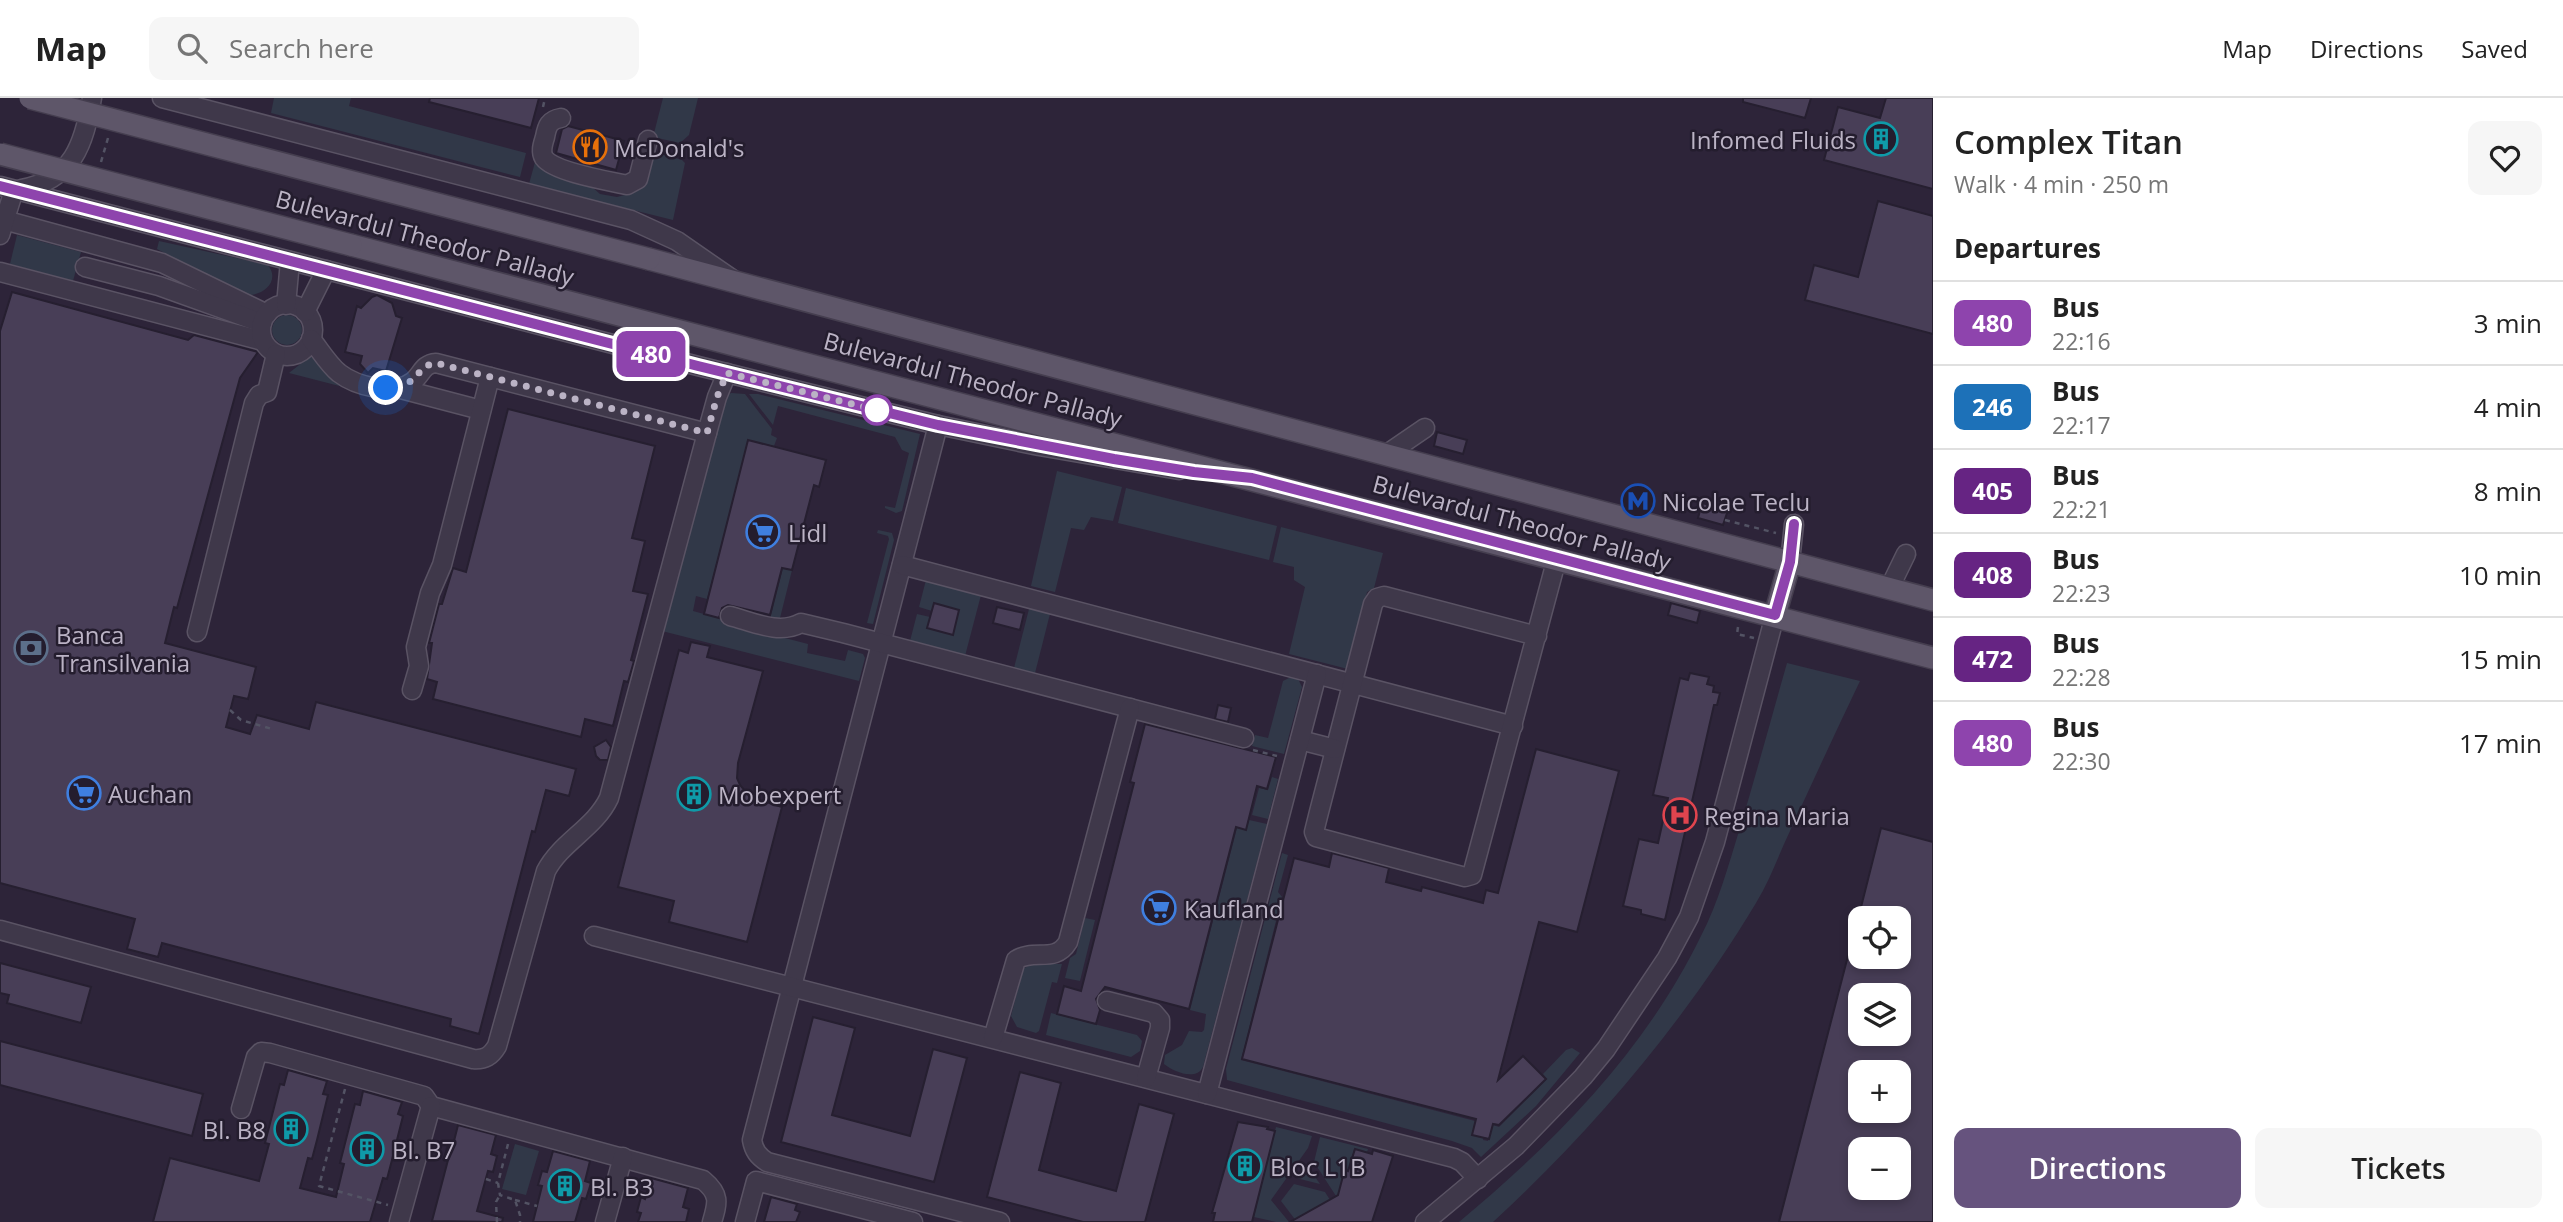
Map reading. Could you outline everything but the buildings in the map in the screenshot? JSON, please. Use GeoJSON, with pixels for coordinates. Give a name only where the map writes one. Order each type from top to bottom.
{"type":"FeatureCollection","features":[{"type":"Feature","properties":{"kind":"main road","name":"Bulevardul Theodor Pallady"},"geometry":{"type":"LineString","coordinates":[[30,98],[737,282],[1933,600]]}},
{"type":"Feature","properties":{"kind":"main road","name":"Bulevardul Theodor Pallady"},"geometry":{"type":"LineString","coordinates":[[0,154],[1252,478],[1933,658]]}},
{"type":"Feature","properties":{"kind":"main road"},"geometry":{"type":"LineString","coordinates":[[1775,615],[1790,562]]}},
{"type":"Feature","properties":{"kind":"street"},"geometry":{"type":"LineString","coordinates":[[7,188],[40,185],[66,169],[80,144],[92,98]]}},
{"type":"Feature","properties":{"kind":"street","name":"Bulevardul Theodor Pallady"},"geometry":{"type":"LineString","coordinates":[[162,98],[631,220],[677,241],[737,282]]}},
{"type":"Feature","properties":{"kind":"street"},"geometry":{"type":"LineString","coordinates":[[561,118],[552,120],[547,127],[541,149],[545,160],[556,167],[615,182],[631,185],[638,179],[648,140]]}},
{"type":"Feature","properties":{"kind":"street"},"geometry":{"type":"LineString","coordinates":[[7,188],[2,227],[162,263],[264,326],[276,354],[267,392],[258,394],[254,402],[197,632]]}},
{"type":"Feature","properties":{"kind":"street"},"geometry":{"type":"LineString","coordinates":[[7,188],[938,425],[1114,459],[1252,478]]}},
{"type":"Feature","properties":{"kind":"street"},"geometry":{"type":"LineString","coordinates":[[286,305],[290,261]]}},
{"type":"Feature","properties":{"kind":"street"},"geometry":{"type":"LineString","coordinates":[[85,267],[159,286],[264,326]]}},
{"type":"Feature","properties":{"kind":"street"},"geometry":{"type":"LineString","coordinates":[[305,312],[326,270]]}},
{"type":"Feature","properties":{"kind":"street"},"geometry":{"type":"LineString","coordinates":[[0,272],[264,326]]}},
{"type":"Feature","properties":{"kind":"street"},"geometry":{"type":"LineString","coordinates":[[264,326],[272,309],[286,305],[305,312],[312,324],[311,339],[301,352],[293,355],[276,354]]}},
{"type":"Feature","properties":{"kind":"street"},"geometry":{"type":"LineString","coordinates":[[311,339],[332,367],[341,375],[360,383],[397,388],[481,410]]}},
{"type":"Feature","properties":{"kind":"street"},"geometry":{"type":"LineString","coordinates":[[397,388],[411,383],[423,368],[436,363],[707,433]]}},
{"type":"Feature","properties":{"kind":"street"},"geometry":{"type":"LineString","coordinates":[[0,930],[473,1059],[487,1057],[498,1046],[546,871],[554,859],[599,816],[609,798],[707,433],[727,373]]}},
{"type":"Feature","properties":{"kind":"street"},"geometry":{"type":"LineString","coordinates":[[412,690],[419,666],[416,647],[430,593],[442,565],[490,377]]}},
{"type":"Feature","properties":{"kind":"street"},"geometry":{"type":"LineString","coordinates":[[938,425],[752,1140],[754,1149],[767,1162],[1000,1222]]}},
{"type":"Feature","properties":{"kind":"street"},"geometry":{"type":"LineString","coordinates":[[1387,454],[1425,428]]}},
{"type":"Feature","properties":{"kind":"street"},"geometry":{"type":"LineString","coordinates":[[1790,562],[1793,531]]}},
{"type":"Feature","properties":{"kind":"street"},"geometry":{"type":"LineString","coordinates":[[1889,589],[1906,554]]}},
{"type":"Feature","properties":{"kind":"street"},"geometry":{"type":"LineString","coordinates":[[1536,636],[1380,596],[1373,604],[1352,683],[1314,832],[1316,837],[1465,877],[1472,874],[1557,558]]}},
{"type":"Feature","properties":{"kind":"street"},"geometry":{"type":"LineString","coordinates":[[902,565],[1513,726]]}},
{"type":"Feature","properties":{"kind":"street"},"geometry":{"type":"LineString","coordinates":[[1426,1222],[1524,1138],[1583,1077],[1650,985],[1678,938],[1696,897],[1722,819],[1775,615]]}},
{"type":"Feature","properties":{"kind":"street"},"geometry":{"type":"LineString","coordinates":[[730,616],[784,629],[801,623],[1244,738]]}},
{"type":"Feature","properties":{"kind":"street"},"geometry":{"type":"LineString","coordinates":[[1207,1094],[1317,674]]}},
{"type":"Feature","properties":{"kind":"street"},"geometry":{"type":"LineString","coordinates":[[993,1038],[1016,960],[1027,955],[1050,956],[1058,953],[1068,942],[1130,708]]}},
{"type":"Feature","properties":{"kind":"street"},"geometry":{"type":"LineString","coordinates":[[1300,740],[1335,749]]}},
{"type":"Feature","properties":{"kind":"street"},"geometry":{"type":"LineString","coordinates":[[594,936],[1454,1158],[1462,1162],[1478,1180]]}},
{"type":"Feature","properties":{"kind":"street"},"geometry":{"type":"LineString","coordinates":[[1107,1000],[1154,1013],[1160,1020],[1146,1078]]}},
{"type":"Feature","properties":{"kind":"street"},"geometry":{"type":"LineString","coordinates":[[241,1109],[253,1064],[261,1052],[424,1096],[431,1106],[703,1180],[715,1192],[717,1203],[712,1222]]}},
{"type":"Feature","properties":{"kind":"street"},"geometry":{"type":"LineString","coordinates":[[401,1216],[431,1106]]}},
{"type":"Feature","properties":{"kind":"street"},"geometry":{"type":"LineString","coordinates":[[605,1222],[623,1157]]}},
{"type":"Feature","properties":{"kind":"street"},"geometry":{"type":"LineString","coordinates":[[745,1222],[756,1181],[913,1222]]}},
{"type":"Feature","properties":{"kind":"path"},"geometry":{"type":"LineString","coordinates":[[99,172],[109,136]]}},
{"type":"Feature","properties":{"kind":"path"},"geometry":{"type":"LineString","coordinates":[[1725,520],[1793,531]]}},
{"type":"Feature","properties":{"kind":"path"},"geometry":{"type":"LineString","coordinates":[[1739,626],[1737,634],[1760,640]]}},
{"type":"Feature","properties":{"kind":"path"},"geometry":{"type":"LineString","coordinates":[[230,710],[241,720],[272,729]]}},
{"type":"Feature","properties":{"kind":"path"},"geometry":{"type":"LineString","coordinates":[[349,1076],[319,1186],[401,1216]]}},
{"type":"Feature","properties":{"kind":"path"},"geometry":{"type":"LineString","coordinates":[[497,1222],[496,1202],[500,1195],[498,1183],[513,1127]]}},
{"type":"Feature","properties":{"kind":"path"},"geometry":{"type":"LineString","coordinates":[[486,1179],[498,1183]]}},
{"type":"Feature","properties":{"kind":"path"},"geometry":{"type":"LineString","coordinates":[[500,1195],[537,1206]]}},
{"type":"Feature","properties":{"kind":"path"},"geometry":{"type":"LineString","coordinates":[[515,1200],[520,1222]]}},
{"type":"Feature","properties":{"kind":"shaded area"},"geometry":{"type":"Polygon","coordinates":[[[274,98],[351,98],[349,106],[526,153],[520,177],[271,113],[274,98]]]}},
{"type":"Feature","properties":{"kind":"shaded area"},"geometry":{"type":"Polygon","coordinates":[[[663,98],[698,98],[689,135],[680,143],[653,137],[663,98]]]}},
{"type":"Feature","properties":{"kind":"shaded area"},"geometry":{"type":"Polygon","coordinates":[[[651,153],[685,163],[673,220],[529,184],[537,155],[585,181],[600,194],[617,197],[632,193],[638,188],[651,153]]]}},
{"type":"Feature","properties":{"kind":"shaded area"},"geometry":{"type":"Polygon","coordinates":[[[17,235],[81,252],[73,281],[10,264],[17,235]]]}},
{"type":"Feature","properties":{"kind":"shaded area"},"geometry":{"type":"Polygon","coordinates":[[[159,241],[268,265],[271,282],[257,294],[244,295],[157,249],[159,241]]]}},
{"type":"Feature","properties":{"kind":"shaded area"},"geometry":{"type":"Polygon","coordinates":[[[287,315],[298,319],[302,330],[298,341],[287,345],[276,341],[272,330],[276,319],[287,315]]]}},
{"type":"Feature","properties":{"kind":"shaded area"},"geometry":{"type":"Polygon","coordinates":[[[313,354],[355,390],[289,373],[313,354]]]}},
{"type":"Feature","properties":{"kind":"shaded area"},"geometry":{"type":"Polygon","coordinates":[[[731,393],[745,394],[772,429],[771,435],[777,438],[774,446],[748,440],[707,599],[696,596],[693,611],[808,644],[807,653],[845,661],[848,650],[863,654],[865,658],[859,681],[662,631],[724,398],[731,393]]]}},
{"type":"Feature","properties":{"kind":"shaded area"},"geometry":{"type":"Polygon","coordinates":[[[749,394],[920,434],[902,511],[896,513],[885,508],[895,508],[909,453],[902,450],[895,437],[778,406],[773,425],[749,394]]]}},
{"type":"Feature","properties":{"kind":"shaded area"},"geometry":{"type":"Polygon","coordinates":[[[1057,471],[1122,487],[1113,521],[1091,517],[1084,530],[1071,528],[1055,592],[1031,586],[1057,471]]]}},
{"type":"Feature","properties":{"kind":"shaded area"},"geometry":{"type":"Polygon","coordinates":[[[1126,488],[1277,526],[1269,560],[1118,523],[1126,488]]]}},
{"type":"Feature","properties":{"kind":"shaded area"},"geometry":{"type":"Polygon","coordinates":[[[1281,527],[1383,553],[1374,588],[1367,592],[1348,669],[1289,654],[1305,587],[1294,580],[1294,567],[1273,562],[1281,527]]]}},
{"type":"Feature","properties":{"kind":"shaded area"},"geometry":{"type":"Polygon","coordinates":[[[878,530],[892,533],[894,540],[873,624],[867,623],[889,539],[888,536],[877,533],[878,530]]]}},
{"type":"Feature","properties":{"kind":"shaded area"},"geometry":{"type":"Polygon","coordinates":[[[783,568],[792,570],[779,622],[770,619],[783,568]]]}},
{"type":"Feature","properties":{"kind":"shaded area"},"geometry":{"type":"Polygon","coordinates":[[[926,580],[981,595],[965,656],[910,641],[917,614],[930,617],[928,628],[953,634],[959,610],[934,603],[932,611],[919,607],[926,580]]]}},
{"type":"Feature","properties":{"kind":"shaded area"},"geometry":{"type":"Polygon","coordinates":[[[1030,605],[1051,610],[1035,673],[1014,668],[1030,605]]]}},
{"type":"Feature","properties":{"kind":"shaded area"},"geometry":{"type":"Polygon","coordinates":[[[1787,663],[1860,681],[1756,903],[1699,990],[1668,1031],[1636,1072],[1567,1150],[1493,1222],[1459,1222],[1530,1159],[1595,1092],[1653,1018],[1679,978],[1707,923],[1722,885],[1787,663]]]}},
{"type":"Feature","properties":{"kind":"shaded area"},"geometry":{"type":"Polygon","coordinates":[[[1291,677],[1298,679],[1302,687],[1284,754],[1252,746],[1255,735],[1268,738],[1283,681],[1291,677]]]}},
{"type":"Feature","properties":{"kind":"shaded area"},"geometry":{"type":"Polygon","coordinates":[[[1272,777],[1278,779],[1268,819],[1252,815],[1259,788],[1268,790],[1272,777]]]}},
{"type":"Feature","properties":{"kind":"shaded area"},"geometry":{"type":"Polygon","coordinates":[[[1249,820],[1267,824],[1203,1067],[1195,1074],[1185,1074],[1164,1064],[1165,1055],[1182,1045],[1189,1031],[1204,1030],[1206,1014],[1190,1010],[1237,828],[1246,830],[1249,820]]]}},
{"type":"Feature","properties":{"kind":"shaded area"},"geometry":{"type":"Polygon","coordinates":[[[1282,853],[1288,855],[1278,892],[1282,897],[1241,1060],[1475,1121],[1472,1135],[1487,1123],[1483,1140],[1488,1141],[1493,1125],[1499,1127],[1547,1079],[1543,1074],[1566,1050],[1572,1048],[1580,1053],[1536,1106],[1481,1157],[1472,1148],[1452,1141],[1227,1080],[1226,1069],[1282,853]]]}},
{"type":"Feature","properties":{"kind":"shaded area"},"geometry":{"type":"Polygon","coordinates":[[[1085,918],[1095,920],[1080,981],[1065,978],[1070,958],[1076,954],[1085,918]]]}},
{"type":"Feature","properties":{"kind":"shaded area"},"geometry":{"type":"Polygon","coordinates":[[[1031,964],[1062,964],[1057,983],[1052,982],[1039,1031],[1036,1033],[1017,1027],[1011,1016],[1023,969],[1031,964]]]}},
{"type":"Feature","properties":{"kind":"shaded area"},"geometry":{"type":"Polygon","coordinates":[[[1051,1013],[1137,1035],[1142,1041],[1140,1051],[1131,1057],[1046,1035],[1051,1013]]]}},
{"type":"Feature","properties":{"kind":"shaded area"},"geometry":{"type":"Polygon","coordinates":[[[1276,1127],[1312,1136],[1308,1148],[1271,1200],[1289,1222],[1254,1217],[1276,1127]]]}},
{"type":"Feature","properties":{"kind":"shaded area"},"geometry":{"type":"Polygon","coordinates":[[[1320,1137],[1368,1149],[1367,1152],[1354,1149],[1346,1181],[1336,1196],[1314,1162],[1320,1137]]]}},
{"type":"Feature","properties":{"kind":"shaded area"},"geometry":{"type":"Polygon","coordinates":[[[515,1144],[539,1151],[526,1195],[502,1189],[515,1144]]]}},
{"type":"Feature","properties":{"kind":"shaded area"},"geometry":{"type":"Polygon","coordinates":[[[1306,1164],[1320,1184],[1296,1178],[1306,1164]]]}},
{"type":"Feature","properties":{"kind":"shaded area"},"geometry":{"type":"Polygon","coordinates":[[[1294,1184],[1325,1192],[1330,1200],[1297,1222],[1281,1201],[1294,1184]]]}},
{"type":"Feature","properties":{"kind":"bus line","name":"480"},"geometry":{"type":"LineString","coordinates":[[0,186],[938,425],[1114,459],[1252,478],[1775,615],[1790,562],[1794,524]]}},
{"type":"Feature","properties":{"kind":"place","name":"Infomed Fluids"},"geometry":{"type":"Point","coordinates":[1881,139]}},
{"type":"Feature","properties":{"kind":"place","name":"McDonald's"},"geometry":{"type":"Point","coordinates":[590,147]}},
{"type":"Feature","properties":{"kind":"place","name":"Nicolae Teclu"},"geometry":{"type":"Point","coordinates":[1638,501]}},
{"type":"Feature","properties":{"kind":"place","name":"Lidl"},"geometry":{"type":"Point","coordinates":[763,532]}},
{"type":"Feature","properties":{"kind":"place","name":"Banca Transilvania"},"geometry":{"type":"Point","coordinates":[31,648]}},
{"type":"Feature","properties":{"kind":"place","name":"Auchan"},"geometry":{"type":"Point","coordinates":[84,793]}},
{"type":"Feature","properties":{"kind":"place","name":"Mobexpert"},"geometry":{"type":"Point","coordinates":[694,794]}},
{"type":"Feature","properties":{"kind":"place","name":"Regina Maria"},"geometry":{"type":"Point","coordinates":[1680,815]}},
{"type":"Feature","properties":{"kind":"place","name":"Kaufland"},"geometry":{"type":"Point","coordinates":[1159,908]}},
{"type":"Feature","properties":{"kind":"place","name":"Bl. B8"},"geometry":{"type":"Point","coordinates":[291,1129]}},
{"type":"Feature","properties":{"kind":"place","name":"Bl. B7"},"geometry":{"type":"Point","coordinates":[367,1149]}},
{"type":"Feature","properties":{"kind":"place","name":"Bloc L1B"},"geometry":{"type":"Point","coordinates":[1245,1166]}},
{"type":"Feature","properties":{"kind":"place","name":"Bl. B3"},"geometry":{"type":"Point","coordinates":[565,1186]}},
{"type":"Feature","properties":{"kind":"route"},"geometry":{"type":"LineString","coordinates":[[386,388],[405,386],[411,383],[426,365],[436,363],[707,433],[727,373],[885,412],[877,410]]}}]}
